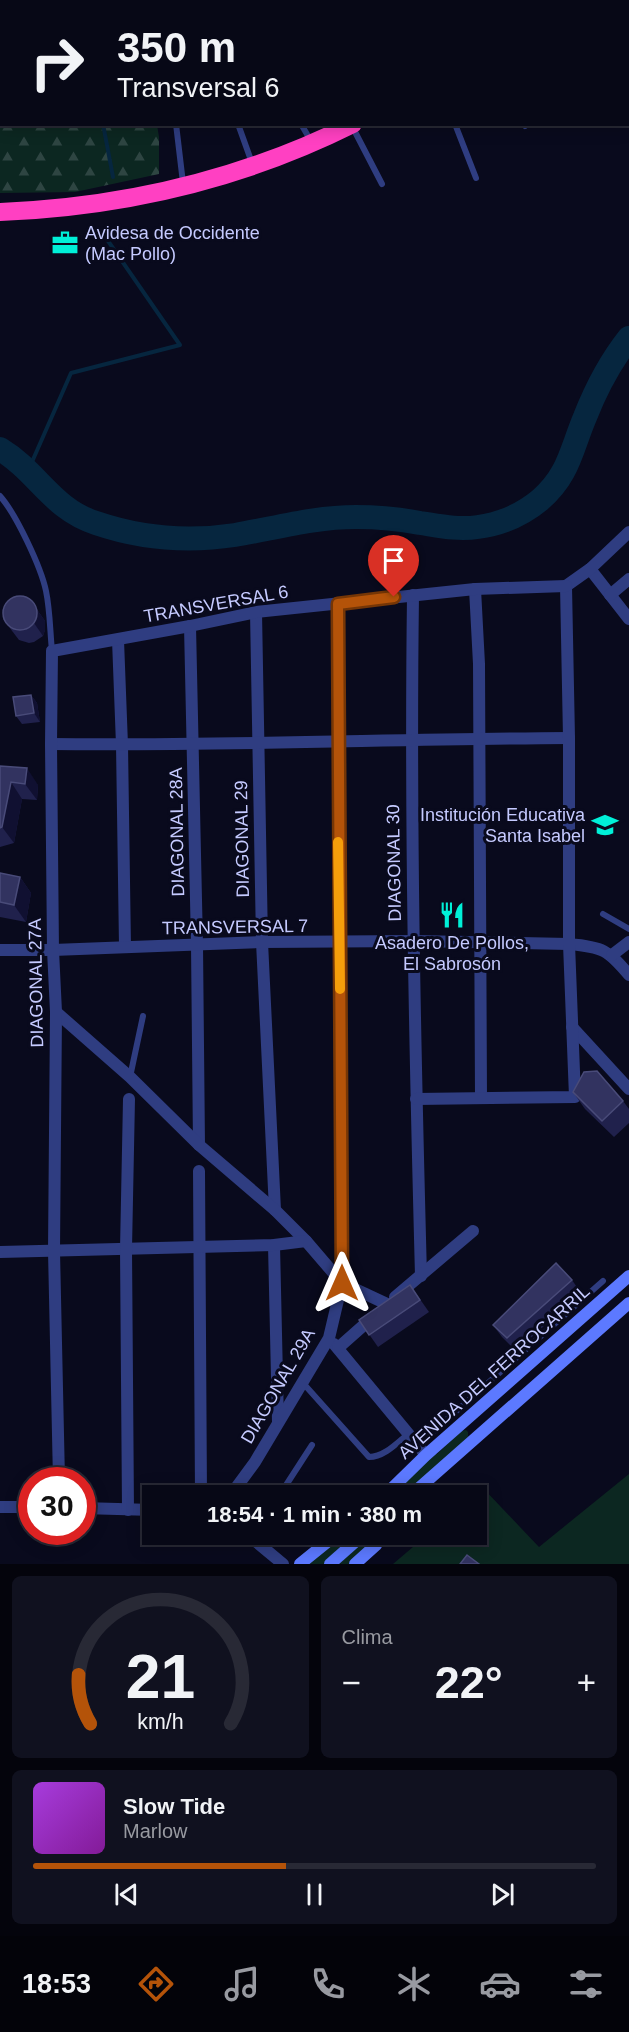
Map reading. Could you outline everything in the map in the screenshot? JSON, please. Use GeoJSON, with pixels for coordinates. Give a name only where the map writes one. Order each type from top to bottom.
{"type":"FeatureCollection","features":[{"type":"Feature","properties":{"kind":"highway"},"geometry":{"type":"LineString","coordinates":[[0,212],[78,206],[183,187],[254,166],[313,144],[350,126]]}},
{"type":"Feature","properties":{"kind":"main road","name":"AVENIDA DEL FERROCARRIL"},"geometry":{"type":"LineString","coordinates":[[393,1485],[422,1450],[629,1276]]}},
{"type":"Feature","properties":{"kind":"main road","name":"AVENIDA DEL FERROCARRIL"},"geometry":{"type":"LineString","coordinates":[[422,1485],[629,1303]]}},
{"type":"Feature","properties":{"kind":"main road"},"geometry":{"type":"LineString","coordinates":[[300,1564],[323,1545]]}},
{"type":"Feature","properties":{"kind":"main road"},"geometry":{"type":"LineString","coordinates":[[330,1564],[352,1545]]}},
{"type":"Feature","properties":{"kind":"main road"},"geometry":{"type":"LineString","coordinates":[[355,1564],[376,1545]]}},
{"type":"Feature","properties":{"kind":"street"},"geometry":{"type":"LineString","coordinates":[[416,1100],[575,1097],[569,944],[566,586],[590,569],[629,532]]}},
{"type":"Feature","properties":{"kind":"street"},"geometry":{"type":"LineString","coordinates":[[590,569],[629,619]]}},
{"type":"Feature","properties":{"kind":"street"},"geometry":{"type":"LineString","coordinates":[[610,595],[629,579]]}},
{"type":"Feature","properties":{"kind":"street","name":"TRANSVERSAL 6"},"geometry":{"type":"LineString","coordinates":[[52,651],[256,612],[475,589],[566,586]]}},
{"type":"Feature","properties":{"kind":"street"},"geometry":{"type":"LineString","coordinates":[[475,589],[478,664],[481,1098]]}},
{"type":"Feature","properties":{"kind":"street","name":"DIAGONAL 30"},"geometry":{"type":"LineString","coordinates":[[413,595],[411,739],[413,941],[421,1276]]}},
{"type":"Feature","properties":{"kind":"street","name":"DIAGONAL 29A"},"geometry":{"type":"LineString","coordinates":[[240,1485],[303,1383],[334,1343],[342,1283],[337,741],[338,604]]}},
{"type":"Feature","properties":{"kind":"street","name":"DIAGONAL 29"},"geometry":{"type":"LineString","coordinates":[[256,612],[262,942],[274,1210]]}},
{"type":"Feature","properties":{"kind":"street","name":"DIAGONAL 28A"},"geometry":{"type":"LineString","coordinates":[[190,626],[197,945],[198,1145]]}},
{"type":"Feature","properties":{"kind":"street"},"geometry":{"type":"LineString","coordinates":[[118,639],[125,947]]}},
{"type":"Feature","properties":{"kind":"street","name":"DIAGONAL 27A"},"geometry":{"type":"LineString","coordinates":[[52,651],[53,950],[56,1012],[54,1251],[59,1467]]}},
{"type":"Feature","properties":{"kind":"street"},"geometry":{"type":"LineString","coordinates":[[51,744],[122,745],[569,738]]}},
{"type":"Feature","properties":{"kind":"street","name":"TRANSVERSAL 7"},"geometry":{"type":"LineString","coordinates":[[0,950],[262,942],[413,941],[569,944],[594,947],[612,955]]}},
{"type":"Feature","properties":{"kind":"street"},"geometry":{"type":"LineString","coordinates":[[629,942],[612,955],[629,975]]}},
{"type":"Feature","properties":{"kind":"street"},"geometry":{"type":"LineString","coordinates":[[56,1012],[130,1077],[198,1145],[274,1210],[306,1241],[342,1283],[387,1304]]}},
{"type":"Feature","properties":{"kind":"street"},"geometry":{"type":"LineString","coordinates":[[572,1027],[629,1089]]}},
{"type":"Feature","properties":{"kind":"street"},"geometry":{"type":"LineString","coordinates":[[128,1510],[126,1249],[129,1099]]}},
{"type":"Feature","properties":{"kind":"street"},"geometry":{"type":"LineString","coordinates":[[199,1171],[201,1485]]}},
{"type":"Feature","properties":{"kind":"street"},"geometry":{"type":"LineString","coordinates":[[422,1450],[334,1343],[387,1304],[473,1231]]}},
{"type":"Feature","properties":{"kind":"street"},"geometry":{"type":"LineString","coordinates":[[0,1252],[274,1245],[306,1241]]}},
{"type":"Feature","properties":{"kind":"street"},"geometry":{"type":"LineString","coordinates":[[274,1245],[278,1422]]}},
{"type":"Feature","properties":{"kind":"street"},"geometry":{"type":"LineString","coordinates":[[0,1507],[18,1507]]}},
{"type":"Feature","properties":{"kind":"street"},"geometry":{"type":"LineString","coordinates":[[96,1509],[142,1510]]}},
{"type":"Feature","properties":{"kind":"street"},"geometry":{"type":"LineString","coordinates":[[260,1545],[283,1564]]}},
{"type":"Feature","properties":{"kind":"lane"},"geometry":{"type":"LineString","coordinates":[[176,126],[183,187]]}},
{"type":"Feature","properties":{"kind":"lane"},"geometry":{"type":"LineString","coordinates":[[239,126],[254,166]]}},
{"type":"Feature","properties":{"kind":"lane"},"geometry":{"type":"LineString","coordinates":[[302,126],[313,144]]}},
{"type":"Feature","properties":{"kind":"lane"},"geometry":{"type":"LineString","coordinates":[[353,126],[382,184]]}},
{"type":"Feature","properties":{"kind":"lane"},"geometry":{"type":"LineString","coordinates":[[456,126],[476,178]]}},
{"type":"Feature","properties":{"kind":"lane","name":"DIAGONAL 27A"},"geometry":{"type":"LineString","coordinates":[[0,495],[26,540],[46,590],[52,651]]}},
{"type":"Feature","properties":{"kind":"lane"},"geometry":{"type":"LineString","coordinates":[[603,914],[629,929]]}},
{"type":"Feature","properties":{"kind":"lane"},"geometry":{"type":"LineString","coordinates":[[130,1077],[142,1016]]}},
{"type":"Feature","properties":{"kind":"lane"},"geometry":{"type":"LineString","coordinates":[[422,1450],[603,1281]]}},
{"type":"Feature","properties":{"kind":"lane"},"geometry":{"type":"LineString","coordinates":[[303,1383],[369,1457],[386,1452],[409,1433]]}},
{"type":"Feature","properties":{"kind":"lane"},"geometry":{"type":"LineString","coordinates":[[286,1485],[312,1445]]}},
{"type":"Feature","properties":{"kind":"green space"},"geometry":{"type":"Polygon","coordinates":[[[0,126],[157,126],[159,174],[75,192],[0,193],[0,126]]]}},
{"type":"Feature","properties":{"kind":"green space"},"geometry":{"type":"Polygon","coordinates":[[[466,1430],[468,1437],[419,1485],[395,1485],[426,1455],[437,1454],[461,1431],[466,1430]]]}},
{"type":"Feature","properties":{"kind":"green space"},"geometry":{"type":"Polygon","coordinates":[[[629,1474],[629,1564],[393,1564],[415,1545],[487,1545],[487,1492],[539,1547],[629,1474]]]}},
{"type":"Feature","properties":{"kind":"green space"},"geometry":{"type":"Polygon","coordinates":[[[324,1545],[373,1545],[355,1564],[300,1564],[324,1545]]]}},
{"type":"Feature","properties":{"kind":"building"},"geometry":{"type":"Polygon","coordinates":[[[20,596],[32,601],[37,613],[32,625],[20,630],[8,625],[3,613],[8,601],[20,596]]]}},
{"type":"Feature","properties":{"kind":"building"},"geometry":{"type":"Polygon","coordinates":[[[31,695],[34,713],[16,716],[13,697],[31,695]]]}},
{"type":"Feature","properties":{"kind":"building"},"geometry":{"type":"Polygon","coordinates":[[[0,766],[27,768],[25,784],[11,782],[0,828],[0,766]]]}},
{"type":"Feature","properties":{"kind":"building"},"geometry":{"type":"Polygon","coordinates":[[[0,873],[20,877],[14,905],[0,902],[0,873]]]}},
{"type":"Feature","properties":{"kind":"building"},"geometry":{"type":"Polygon","coordinates":[[[597,1071],[623,1101],[602,1121],[573,1092],[584,1072],[597,1071]]]}},
{"type":"Feature","properties":{"kind":"building"},"geometry":{"type":"Polygon","coordinates":[[[556,1263],[572,1280],[507,1338],[493,1325],[556,1263]]]}},
{"type":"Feature","properties":{"kind":"building"},"geometry":{"type":"Polygon","coordinates":[[[410,1285],[420,1300],[369,1335],[359,1320],[410,1285]]]}},
{"type":"Feature","properties":{"kind":"building"},"geometry":{"type":"Polygon","coordinates":[[[467,1555],[479,1564],[460,1564],[467,1555]]]}},
{"type":"Feature","properties":{"kind":"waterway"},"geometry":{"type":"LineString","coordinates":[[103,126],[113,177]]}},
{"type":"Feature","properties":{"kind":"waterway"},"geometry":{"type":"LineString","coordinates":[[28,471],[71,373],[180,345],[106,238]]}},
{"type":"Feature","properties":{"kind":"waterway"},"geometry":{"type":"LineString","coordinates":[[0,449],[25,468],[56,499],[81,517],[113,528],[147,535],[182,538],[218,537],[340,517],[396,519],[456,528],[487,526],[526,510],[550,491],[568,461],[599,386],[629,338]]}},
{"type":"Feature","properties":{"kind":"slow traffic"},"geometry":{"type":"LineString","coordinates":[[338,842],[340,989]]}},
{"type":"Feature","properties":{"kind":"place","name":"Avidesa de Occidente (Mac Pollo)"},"geometry":{"type":"Point","coordinates":[65,243]}},
{"type":"Feature","properties":{"kind":"place","name":"Institución Educativa Santa Isabel"},"geometry":{"type":"Point","coordinates":[605,825]}},
{"type":"Feature","properties":{"kind":"place","name":"Asadero De Pollos, El Sabrosón"},"geometry":{"type":"Point","coordinates":[452,915]}},
{"type":"Feature","properties":{"kind":"route"},"geometry":{"type":"LineString","coordinates":[[342,1283],[337,741],[338,604],[394,597]]}}]}
